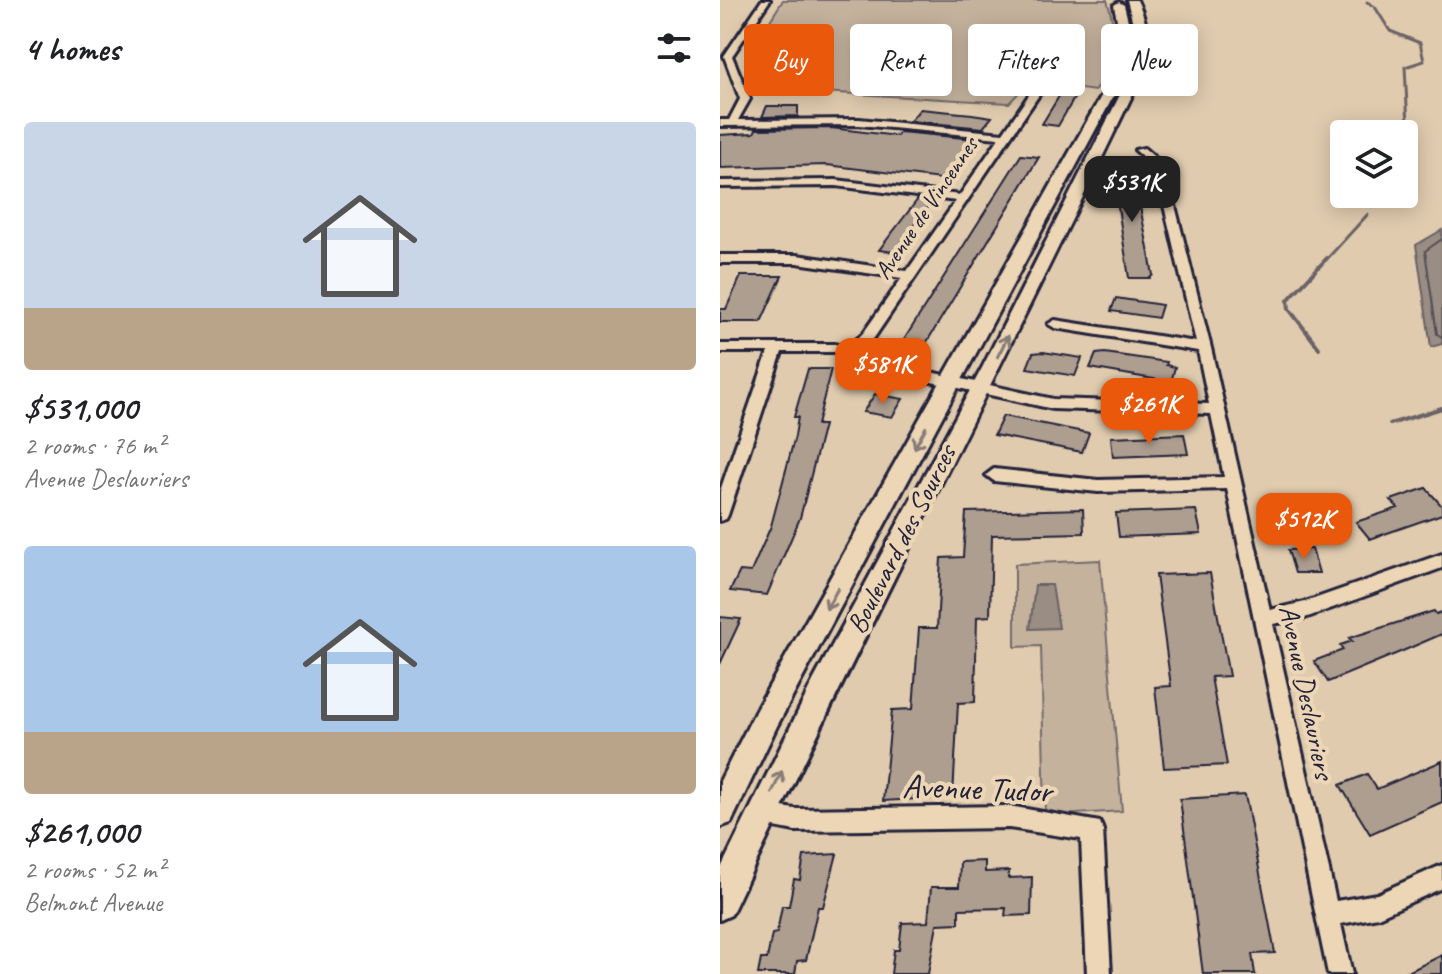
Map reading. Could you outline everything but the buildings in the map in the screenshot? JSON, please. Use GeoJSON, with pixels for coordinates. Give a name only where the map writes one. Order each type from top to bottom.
{"type":"FeatureCollection","features":[{"type":"Feature","properties":{"kind":"main road","name":"Boulevard des Sources"},"geometry":{"type":"LineString","coordinates":[[720,812],[767,717],[1120,72],[1127,36],[1117,0]]}},
{"type":"Feature","properties":{"kind":"main road","name":"Boulevard des Sources"},"geometry":{"type":"LineString","coordinates":[[720,904],[843,651],[980,389],[1137,73],[1143,32],[1132,0]]}},
{"type":"Feature","properties":{"kind":"street"},"geometry":{"type":"LineString","coordinates":[[732,123],[745,99],[728,56],[766,0]]}},
{"type":"Feature","properties":{"kind":"street","name":"Avenue de Vincennes"},"geometry":{"type":"LineString","coordinates":[[850,353],[869,335],[1033,96]]}},
{"type":"Feature","properties":{"kind":"street"},"geometry":{"type":"LineString","coordinates":[[720,123],[882,123],[1004,136]]}},
{"type":"Feature","properties":{"kind":"street","name":"Avenue Deslauriers"},"geometry":{"type":"LineString","coordinates":[[1140,150],[1160,166],[1204,348],[1340,974]]}},
{"type":"Feature","properties":{"kind":"street"},"geometry":{"type":"LineString","coordinates":[[720,184],[830,182],[961,198]]}},
{"type":"Feature","properties":{"kind":"street"},"geometry":{"type":"LineString","coordinates":[[720,259],[797,259],[908,275]]}},
{"type":"Feature","properties":{"kind":"street"},"geometry":{"type":"LineString","coordinates":[[1055,324],[1204,348]]}},
{"type":"Feature","properties":{"kind":"street"},"geometry":{"type":"LineString","coordinates":[[720,515],[777,347]]}},
{"type":"Feature","properties":{"kind":"street"},"geometry":{"type":"LineString","coordinates":[[720,348],[827,347],[951,382],[1053,404],[1216,409]]}},
{"type":"Feature","properties":{"kind":"street"},"geometry":{"type":"LineString","coordinates":[[994,475],[1098,486],[1232,483]]}},
{"type":"Feature","properties":{"kind":"street"},"geometry":{"type":"LineString","coordinates":[[1262,619],[1305,610],[1442,561]]}},
{"type":"Feature","properties":{"kind":"street","name":"Avenue Tudor"},"geometry":{"type":"LineString","coordinates":[[762,815],[795,820],[1009,817],[1092,830],[1099,974]]}},
{"type":"Feature","properties":{"kind":"street"},"geometry":{"type":"LineString","coordinates":[[1327,915],[1378,905],[1442,876]]}},
{"type":"Feature","properties":{"kind":"shaded area"},"geometry":{"type":"Polygon","coordinates":[[[783,0],[1107,0],[1113,24],[1101,24],[1101,78],[1095,91],[1085,90],[1085,24],[968,24],[968,96],[1016,96],[1009,103],[890,96],[952,96],[952,24],[850,24],[850,94],[834,93],[834,24],[768,24],[783,0]]]}},
{"type":"Feature","properties":{"kind":"shaded area"},"geometry":{"type":"Polygon","coordinates":[[[1100,560],[1122,811],[1045,816],[1041,646],[1015,647],[1015,564],[1100,560]]]}},
{"type":"Feature","properties":{"kind":"water"},"geometry":{"type":"Polygon","coordinates":[[[1442,230],[1442,344],[1431,347],[1416,245],[1442,230]]]}},
{"type":"Feature","properties":{"kind":"water"},"geometry":{"type":"Polygon","coordinates":[[[1035,585],[1052,585],[1059,628],[1030,629],[1035,585]]]}},
{"type":"Feature","properties":{"kind":"waterway"},"geometry":{"type":"LineString","coordinates":[[1367,2],[1375,7],[1390,31],[1420,43],[1424,61],[1405,67],[1408,120]]}},
{"type":"Feature","properties":{"kind":"waterway"},"geometry":{"type":"LineString","coordinates":[[1326,260],[1368,214]]}},
{"type":"Feature","properties":{"kind":"waterway"},"geometry":{"type":"LineString","coordinates":[[1319,348],[1289,309],[1288,300],[1327,258]]}},
{"type":"Feature","properties":{"kind":"waterway"},"geometry":{"type":"LineString","coordinates":[[1390,424],[1442,408]]}}]}
